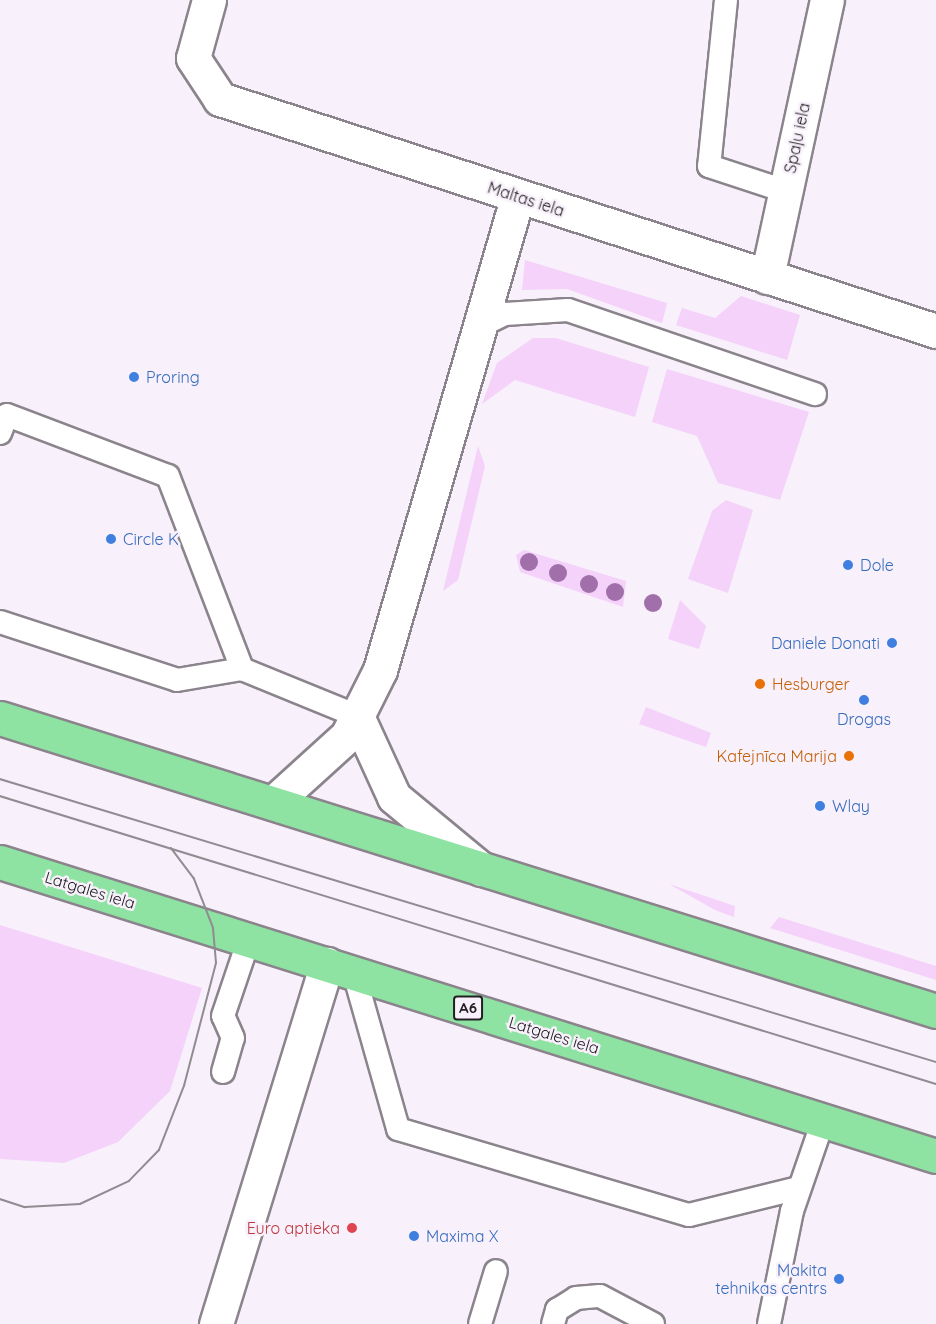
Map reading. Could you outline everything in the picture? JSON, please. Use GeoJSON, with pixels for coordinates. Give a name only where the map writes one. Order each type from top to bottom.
{"type":"FeatureCollection","features":[{"type":"Feature","properties":{"kind":"highway"},"geometry":{"type":"LineString","coordinates":[[0,718],[936,1011]]}},
{"type":"Feature","properties":{"kind":"highway","name":"Latgales iela"},"geometry":{"type":"LineString","coordinates":[[0,862],[936,1156]]}},
{"type":"Feature","properties":{"kind":"street","name":"Maltas iela"},"geometry":{"type":"LineString","coordinates":[[209,0],[193,58],[220,99],[936,331]]}},
{"type":"Feature","properties":{"kind":"street","name":"Spaļu iela"},"geometry":{"type":"LineString","coordinates":[[767,277],[827,0]]}},
{"type":"Feature","properties":{"kind":"street"},"geometry":{"type":"LineString","coordinates":[[273,803],[328,756],[357,716],[380,670],[518,196]]}},
{"type":"Feature","properties":{"kind":"street"},"geometry":{"type":"LineString","coordinates":[[357,716],[394,797],[483,870]]}},
{"type":"Feature","properties":{"kind":"street"},"geometry":{"type":"LineString","coordinates":[[216,1324],[340,968]]}},
{"type":"Feature","properties":{"kind":"lane"},"geometry":{"type":"LineString","coordinates":[[726,0],[709,166],[785,191]]}},
{"type":"Feature","properties":{"kind":"lane"},"geometry":{"type":"LineString","coordinates":[[478,327],[505,314],[568,310],[815,394]]}},
{"type":"Feature","properties":{"kind":"lane"},"geometry":{"type":"LineString","coordinates":[[0,433],[7,415],[168,476],[242,669]]}},
{"type":"Feature","properties":{"kind":"lane"},"geometry":{"type":"LineString","coordinates":[[0,622],[177,680],[242,669],[357,716]]}},
{"type":"Feature","properties":{"kind":"lane"},"geometry":{"type":"LineString","coordinates":[[224,1072],[233,1038],[223,1016],[249,939]]}},
{"type":"Feature","properties":{"kind":"lane"},"geometry":{"type":"LineString","coordinates":[[340,968],[398,1129],[689,1215],[799,1188]]}},
{"type":"Feature","properties":{"kind":"lane"},"geometry":{"type":"LineString","coordinates":[[769,1324],[799,1188],[823,1121]]}},
{"type":"Feature","properties":{"kind":"lane"},"geometry":{"type":"LineString","coordinates":[[480,1324],[496,1271]]}},
{"type":"Feature","properties":{"kind":"lane"},"geometry":{"type":"LineString","coordinates":[[553,1324],[557,1310],[576,1298],[600,1296],[653,1324]]}},
{"type":"Feature","properties":{"kind":"shaded area"},"geometry":{"type":"Polygon","coordinates":[[[525,260],[667,303],[662,323],[567,289],[522,290],[525,260]]]}},
{"type":"Feature","properties":{"kind":"shaded area"},"geometry":{"type":"Polygon","coordinates":[[[741,296],[800,315],[787,360],[676,325],[682,308],[715,318],[741,296]]]}},
{"type":"Feature","properties":{"kind":"shaded area"},"geometry":{"type":"Polygon","coordinates":[[[533,338],[556,338],[649,367],[635,417],[515,380],[482,404],[497,363],[533,338]]]}},
{"type":"Feature","properties":{"kind":"shaded area"},"geometry":{"type":"Polygon","coordinates":[[[667,369],[809,412],[780,500],[718,483],[697,436],[652,422],[667,369]]]}},
{"type":"Feature","properties":{"kind":"shaded area"},"geometry":{"type":"Polygon","coordinates":[[[478,446],[485,466],[458,580],[443,591],[478,446]]]}},
{"type":"Feature","properties":{"kind":"shaded area"},"geometry":{"type":"Polygon","coordinates":[[[726,500],[753,510],[728,593],[688,579],[712,511],[726,500]]]}},
{"type":"Feature","properties":{"kind":"shaded area"},"geometry":{"type":"Polygon","coordinates":[[[524,550],[626,581],[623,607],[520,572],[516,555],[524,550]]]}},
{"type":"Feature","properties":{"kind":"shaded area"},"geometry":{"type":"Polygon","coordinates":[[[680,600],[706,626],[699,649],[668,639],[680,600]]]}},
{"type":"Feature","properties":{"kind":"shaded area"},"geometry":{"type":"Polygon","coordinates":[[[646,707],[711,733],[706,747],[639,724],[646,707]]]}},
{"type":"Feature","properties":{"kind":"shaded area"},"geometry":{"type":"Polygon","coordinates":[[[669,884],[735,906],[734,917],[715,910],[669,884]]]}},
{"type":"Feature","properties":{"kind":"shaded area"},"geometry":{"type":"Polygon","coordinates":[[[779,917],[936,966],[936,980],[770,928],[779,917]]]}},
{"type":"Feature","properties":{"kind":"shaded area"},"geometry":{"type":"Polygon","coordinates":[[[0,925],[202,988],[170,1091],[118,1142],[64,1163],[0,1159],[0,925]]]}},
{"type":"Feature","properties":{"kind":"tram line"},"geometry":{"type":"LineString","coordinates":[[0,779],[936,1062]]}},
{"type":"Feature","properties":{"kind":"tram line"},"geometry":{"type":"LineString","coordinates":[[0,796],[936,1084]]}},
{"type":"Feature","properties":{"kind":"tram line"},"geometry":{"type":"LineString","coordinates":[[0,1199],[25,1207],[80,1204],[129,1181],[159,1150],[184,1086],[216,963],[213,928],[194,879],[171,849]]}},
{"type":"Feature","properties":{"kind":"place","name":"Proring"},"geometry":{"type":"Point","coordinates":[134,377]}},
{"type":"Feature","properties":{"kind":"place","name":"Circle K"},"geometry":{"type":"Point","coordinates":[111,539]}},
{"type":"Feature","properties":{"kind":"place","name":"Dole"},"geometry":{"type":"Point","coordinates":[848,565]}},
{"type":"Feature","properties":{"kind":"place","name":"Daniele Donati"},"geometry":{"type":"Point","coordinates":[892,643]}},
{"type":"Feature","properties":{"kind":"place","name":"Hesburger"},"geometry":{"type":"Point","coordinates":[760,684]}},
{"type":"Feature","properties":{"kind":"place","name":"Drogas"},"geometry":{"type":"Point","coordinates":[864,700]}},
{"type":"Feature","properties":{"kind":"place","name":"Kafejnīca Marija"},"geometry":{"type":"Point","coordinates":[849,756]}},
{"type":"Feature","properties":{"kind":"place","name":"Wlay"},"geometry":{"type":"Point","coordinates":[820,806]}},
{"type":"Feature","properties":{"kind":"place","name":"Euro aptieka"},"geometry":{"type":"Point","coordinates":[352,1228]}},
{"type":"Feature","properties":{"kind":"place","name":"Maxima X"},"geometry":{"type":"Point","coordinates":[414,1236]}},
{"type":"Feature","properties":{"kind":"place","name":"Makita tehnikas centrs"},"geometry":{"type":"Point","coordinates":[839,1279]}}]}
